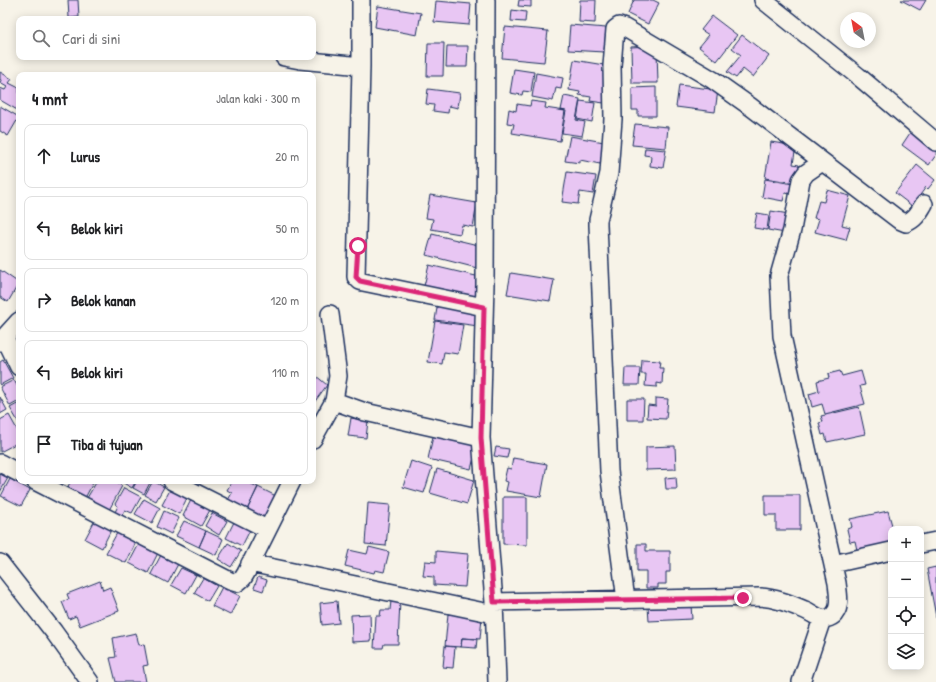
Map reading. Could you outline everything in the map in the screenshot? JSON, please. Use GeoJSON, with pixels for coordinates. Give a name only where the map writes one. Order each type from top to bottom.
{"type":"FeatureCollection","features":[{"type":"Feature","properties":{"kind":"street"},"geometry":{"type":"LineString","coordinates":[[361,0],[357,279],[363,282],[484,307]]}},
{"type":"Feature","properties":{"kind":"street"},"geometry":{"type":"LineString","coordinates":[[486,0],[484,307],[481,438],[494,608],[497,682]]}},
{"type":"Feature","properties":{"kind":"street"},"geometry":{"type":"LineString","coordinates":[[763,0],[858,76],[936,142]]}},
{"type":"Feature","properties":{"kind":"street"},"geometry":{"type":"LineString","coordinates":[[626,600],[609,472],[598,232],[598,220],[609,173],[613,112],[612,66],[615,29],[619,26],[624,28],[713,80],[903,222],[909,222],[917,216],[924,204]]}},
{"type":"Feature","properties":{"kind":"street"},"geometry":{"type":"LineString","coordinates":[[300,60],[361,66]]}},
{"type":"Feature","properties":{"kind":"street"},"geometry":{"type":"LineString","coordinates":[[250,563],[494,608],[626,600],[766,597],[781,600],[822,619],[833,616],[838,609],[838,583],[782,336],[779,285],[779,276],[792,230],[801,180],[806,173],[822,162]]}},
{"type":"Feature","properties":{"kind":"street"},"geometry":{"type":"LineString","coordinates":[[316,428],[334,401],[338,376],[330,314]]}},
{"type":"Feature","properties":{"kind":"street"},"geometry":{"type":"LineString","coordinates":[[16,325],[3,340],[16,362]]}},
{"type":"Feature","properties":{"kind":"street"},"geometry":{"type":"LineString","coordinates":[[334,401],[365,412],[481,438]]}},
{"type":"Feature","properties":{"kind":"street"},"geometry":{"type":"LineString","coordinates":[[0,462],[16,471]]}},
{"type":"Feature","properties":{"kind":"street"},"geometry":{"type":"LineString","coordinates":[[41,484],[233,583],[237,583],[243,578],[289,484]]}},
{"type":"Feature","properties":{"kind":"street"},"geometry":{"type":"LineString","coordinates":[[178,484],[268,529]]}},
{"type":"Feature","properties":{"kind":"street"},"geometry":{"type":"LineString","coordinates":[[924,543],[936,541]]}},
{"type":"Feature","properties":{"kind":"street"},"geometry":{"type":"LineString","coordinates":[[833,564],[888,552]]}},
{"type":"Feature","properties":{"kind":"street"},"geometry":{"type":"LineString","coordinates":[[0,563],[54,632],[90,682]]}},
{"type":"Feature","properties":{"kind":"street"},"geometry":{"type":"LineString","coordinates":[[801,682],[822,619]]}},
{"type":"Feature","properties":{"kind":"building"},"geometry":{"type":"Polygon","coordinates":[[[68,0],[78,0],[79,16],[69,16],[68,0]]]}},
{"type":"Feature","properties":{"kind":"building"},"geometry":{"type":"Polygon","coordinates":[[[519,0],[531,0],[531,7],[518,6],[519,0]]]}},
{"type":"Feature","properties":{"kind":"building"},"geometry":{"type":"Polygon","coordinates":[[[580,0],[596,0],[595,23],[579,22],[580,0]]]}},
{"type":"Feature","properties":{"kind":"building"},"geometry":{"type":"Polygon","coordinates":[[[634,0],[653,0],[659,3],[648,24],[628,14],[634,0]]]}},
{"type":"Feature","properties":{"kind":"building"},"geometry":{"type":"Polygon","coordinates":[[[901,0],[926,0],[920,10],[901,0]]]}},
{"type":"Feature","properties":{"kind":"building"},"geometry":{"type":"Polygon","coordinates":[[[436,1],[471,4],[469,25],[434,22],[436,1]]]}},
{"type":"Feature","properties":{"kind":"building"},"geometry":{"type":"Polygon","coordinates":[[[378,6],[421,13],[417,35],[375,27],[378,6]]]}},
{"type":"Feature","properties":{"kind":"building"},"geometry":{"type":"Polygon","coordinates":[[[512,10],[526,12],[525,22],[511,21],[512,10]]]}},
{"type":"Feature","properties":{"kind":"building"},"geometry":{"type":"Polygon","coordinates":[[[712,16],[737,35],[717,61],[699,47],[709,35],[701,30],[712,16]]]}},
{"type":"Feature","properties":{"kind":"building"},"geometry":{"type":"Polygon","coordinates":[[[570,25],[606,28],[604,52],[568,50],[570,25]]]}},
{"type":"Feature","properties":{"kind":"building"},"geometry":{"type":"Polygon","coordinates":[[[505,27],[548,31],[544,62],[502,58],[505,27]]]}},
{"type":"Feature","properties":{"kind":"building"},"geometry":{"type":"Polygon","coordinates":[[[742,35],[769,56],[753,77],[743,69],[736,78],[727,72],[741,55],[732,48],[742,35]]]}},
{"type":"Feature","properties":{"kind":"building"},"geometry":{"type":"Polygon","coordinates":[[[428,43],[444,43],[443,76],[427,76],[428,43]]]}},
{"type":"Feature","properties":{"kind":"building"},"geometry":{"type":"Polygon","coordinates":[[[447,46],[468,46],[467,67],[446,67],[447,46]]]}},
{"type":"Feature","properties":{"kind":"building"},"geometry":{"type":"Polygon","coordinates":[[[648,46],[657,51],[658,83],[632,83],[631,47],[648,46]]]}},
{"type":"Feature","properties":{"kind":"building"},"geometry":{"type":"Polygon","coordinates":[[[574,60],[610,66],[604,103],[590,101],[591,97],[579,95],[580,92],[569,90],[574,60]]]}},
{"type":"Feature","properties":{"kind":"building"},"geometry":{"type":"Polygon","coordinates":[[[514,69],[534,72],[531,92],[523,91],[522,95],[510,93],[514,69]]]}},
{"type":"Feature","properties":{"kind":"building"},"geometry":{"type":"Polygon","coordinates":[[[0,72],[12,79],[9,83],[16,86],[16,109],[0,100],[0,88],[5,90],[7,87],[0,83],[0,72]]]}},
{"type":"Feature","properties":{"kind":"building"},"geometry":{"type":"Polygon","coordinates":[[[536,73],[563,78],[561,89],[556,88],[553,101],[532,97],[536,73]]]}},
{"type":"Feature","properties":{"kind":"building"},"geometry":{"type":"Polygon","coordinates":[[[679,85],[718,90],[715,112],[676,107],[679,85]]]}},
{"type":"Feature","properties":{"kind":"building"},"geometry":{"type":"Polygon","coordinates":[[[656,87],[656,116],[638,116],[638,110],[632,110],[632,88],[656,87]]]}},
{"type":"Feature","properties":{"kind":"building"},"geometry":{"type":"Polygon","coordinates":[[[428,89],[460,93],[458,108],[449,106],[448,113],[433,111],[434,105],[426,104],[428,89]]]}},
{"type":"Feature","properties":{"kind":"building"},"geometry":{"type":"Polygon","coordinates":[[[564,96],[580,99],[576,120],[585,122],[582,136],[562,133],[566,111],[561,110],[564,96]]]}},
{"type":"Feature","properties":{"kind":"building"},"geometry":{"type":"Polygon","coordinates":[[[531,101],[546,103],[545,108],[565,111],[560,141],[512,133],[514,124],[507,123],[509,109],[516,111],[517,104],[530,106],[531,101]]]}},
{"type":"Feature","properties":{"kind":"building"},"geometry":{"type":"Polygon","coordinates":[[[580,101],[595,103],[592,122],[577,119],[580,101]]]}},
{"type":"Feature","properties":{"kind":"building"},"geometry":{"type":"Polygon","coordinates":[[[0,106],[16,115],[16,122],[8,136],[0,131],[0,106]]]}},
{"type":"Feature","properties":{"kind":"building"},"geometry":{"type":"Polygon","coordinates":[[[635,124],[668,127],[666,148],[632,145],[635,124]]]}},
{"type":"Feature","properties":{"kind":"building"},"geometry":{"type":"Polygon","coordinates":[[[912,130],[936,148],[936,155],[929,165],[902,145],[912,130]]]}},
{"type":"Feature","properties":{"kind":"building"},"geometry":{"type":"Polygon","coordinates":[[[570,136],[604,142],[600,164],[580,160],[580,163],[565,161],[570,136]]]}},
{"type":"Feature","properties":{"kind":"building"},"geometry":{"type":"Polygon","coordinates":[[[771,142],[796,146],[793,164],[799,165],[796,183],[765,178],[771,142]]]}},
{"type":"Feature","properties":{"kind":"building"},"geometry":{"type":"Polygon","coordinates":[[[645,148],[666,150],[663,168],[650,166],[651,156],[644,155],[645,148]]]}},
{"type":"Feature","properties":{"kind":"building"},"geometry":{"type":"Polygon","coordinates":[[[917,165],[935,180],[928,189],[926,187],[912,206],[895,193],[917,165]]]}},
{"type":"Feature","properties":{"kind":"building"},"geometry":{"type":"Polygon","coordinates":[[[567,172],[596,176],[593,194],[580,192],[578,204],[562,202],[567,172]]]}},
{"type":"Feature","properties":{"kind":"building"},"geometry":{"type":"Polygon","coordinates":[[[765,179],[793,184],[791,194],[785,193],[783,201],[762,197],[765,179]]]}},
{"type":"Feature","properties":{"kind":"building"},"geometry":{"type":"Polygon","coordinates":[[[827,190],[850,196],[842,225],[850,227],[846,240],[815,232],[819,219],[814,218],[819,201],[824,202],[827,190]]]}},
{"type":"Feature","properties":{"kind":"building"},"geometry":{"type":"Polygon","coordinates":[[[430,195],[477,203],[473,227],[462,225],[460,234],[431,229],[433,219],[426,218],[430,195]]]}},
{"type":"Feature","properties":{"kind":"building"},"geometry":{"type":"Polygon","coordinates":[[[771,211],[789,214],[785,233],[768,230],[771,211]]]}},
{"type":"Feature","properties":{"kind":"building"},"geometry":{"type":"Polygon","coordinates":[[[757,213],[769,215],[767,230],[754,228],[757,213]]]}},
{"type":"Feature","properties":{"kind":"building"},"geometry":{"type":"Polygon","coordinates":[[[432,234],[482,246],[477,268],[426,255],[432,234]]]}},
{"type":"Feature","properties":{"kind":"building"},"geometry":{"type":"Polygon","coordinates":[[[429,265],[480,277],[476,297],[424,286],[429,265]]]}},
{"type":"Feature","properties":{"kind":"building"},"geometry":{"type":"Polygon","coordinates":[[[0,270],[16,281],[16,288],[8,302],[0,297],[0,270]]]}},
{"type":"Feature","properties":{"kind":"building"},"geometry":{"type":"Polygon","coordinates":[[[511,273],[554,280],[550,301],[507,294],[511,273]]]}},
{"type":"Feature","properties":{"kind":"building"},"geometry":{"type":"Polygon","coordinates":[[[438,302],[481,309],[478,326],[435,320],[438,302]]]}},
{"type":"Feature","properties":{"kind":"building"},"geometry":{"type":"Polygon","coordinates":[[[435,321],[463,325],[458,354],[444,352],[442,364],[428,362],[435,321]]]}},
{"type":"Feature","properties":{"kind":"building"},"geometry":{"type":"Polygon","coordinates":[[[3,360],[13,378],[0,385],[0,362],[3,360]]]}},
{"type":"Feature","properties":{"kind":"building"},"geometry":{"type":"Polygon","coordinates":[[[642,360],[660,361],[659,368],[663,368],[662,384],[657,383],[657,387],[645,386],[646,374],[641,374],[642,360]]]}},
{"type":"Feature","properties":{"kind":"building"},"geometry":{"type":"Polygon","coordinates":[[[625,368],[640,368],[639,385],[624,385],[625,368]]]}},
{"type":"Feature","properties":{"kind":"building"},"geometry":{"type":"Polygon","coordinates":[[[840,371],[842,376],[861,371],[865,385],[860,386],[865,404],[825,414],[822,404],[812,407],[809,394],[819,391],[817,381],[829,378],[828,374],[840,371]]]}},
{"type":"Feature","properties":{"kind":"building"},"geometry":{"type":"Polygon","coordinates":[[[316,376],[327,385],[316,400],[316,376]]]}},
{"type":"Feature","properties":{"kind":"building"},"geometry":{"type":"Polygon","coordinates":[[[14,380],[16,384],[16,403],[10,406],[0,387],[14,380]]]}},
{"type":"Feature","properties":{"kind":"building"},"geometry":{"type":"Polygon","coordinates":[[[0,397],[7,410],[0,414],[0,397]]]}},
{"type":"Feature","properties":{"kind":"building"},"geometry":{"type":"Polygon","coordinates":[[[656,398],[668,399],[666,419],[647,418],[648,405],[656,406],[656,398]]]}},
{"type":"Feature","properties":{"kind":"building"},"geometry":{"type":"Polygon","coordinates":[[[627,399],[644,399],[643,420],[627,420],[627,399]]]}},
{"type":"Feature","properties":{"kind":"building"},"geometry":{"type":"Polygon","coordinates":[[[16,405],[16,418],[10,408],[16,405]]]}},
{"type":"Feature","properties":{"kind":"building"},"geometry":{"type":"Polygon","coordinates":[[[859,407],[865,434],[827,442],[825,434],[822,435],[819,423],[823,422],[821,416],[859,407]]]}},
{"type":"Feature","properties":{"kind":"building"},"geometry":{"type":"Polygon","coordinates":[[[9,415],[16,428],[16,444],[0,452],[0,420],[9,415]]]}},
{"type":"Feature","properties":{"kind":"building"},"geometry":{"type":"Polygon","coordinates":[[[351,418],[368,421],[366,438],[348,436],[351,418]]]}},
{"type":"Feature","properties":{"kind":"building"},"geometry":{"type":"Polygon","coordinates":[[[434,432],[477,446],[471,469],[428,459],[434,432]]]}},
{"type":"Feature","properties":{"kind":"building"},"geometry":{"type":"Polygon","coordinates":[[[675,446],[676,469],[646,470],[646,447],[675,446]]]}},
{"type":"Feature","properties":{"kind":"building"},"geometry":{"type":"Polygon","coordinates":[[[496,447],[509,449],[507,458],[494,456],[496,447]]]}},
{"type":"Feature","properties":{"kind":"building"},"geometry":{"type":"Polygon","coordinates":[[[513,458],[547,464],[541,497],[506,491],[508,482],[504,481],[507,468],[511,469],[513,458]]]}},
{"type":"Feature","properties":{"kind":"building"},"geometry":{"type":"Polygon","coordinates":[[[411,461],[432,468],[424,493],[403,487],[411,461]]]}},
{"type":"Feature","properties":{"kind":"building"},"geometry":{"type":"Polygon","coordinates":[[[437,469],[474,480],[467,504],[430,493],[437,469]]]}},
{"type":"Feature","properties":{"kind":"building"},"geometry":{"type":"Polygon","coordinates":[[[0,474],[8,478],[0,492],[0,474]]]}},
{"type":"Feature","properties":{"kind":"building"},"geometry":{"type":"Polygon","coordinates":[[[676,477],[677,489],[666,489],[665,478],[676,477]]]}},
{"type":"Feature","properties":{"kind":"building"},"geometry":{"type":"Polygon","coordinates":[[[10,479],[16,482],[16,484],[19,484],[30,490],[21,506],[1,496],[10,479]]]}},
{"type":"Feature","properties":{"kind":"building"},"geometry":{"type":"Polygon","coordinates":[[[69,484],[92,484],[85,498],[67,488],[69,484]]]}},
{"type":"Feature","properties":{"kind":"building"},"geometry":{"type":"Polygon","coordinates":[[[95,484],[118,484],[122,486],[109,510],[87,498],[95,484]]]}},
{"type":"Feature","properties":{"kind":"building"},"geometry":{"type":"Polygon","coordinates":[[[125,484],[134,484],[132,488],[125,484]]]}},
{"type":"Feature","properties":{"kind":"building"},"geometry":{"type":"Polygon","coordinates":[[[135,484],[149,484],[144,494],[133,488],[135,484]]]}},
{"type":"Feature","properties":{"kind":"building"},"geometry":{"type":"Polygon","coordinates":[[[151,484],[158,484],[164,487],[156,501],[145,495],[151,484]]]}},
{"type":"Feature","properties":{"kind":"building"},"geometry":{"type":"Polygon","coordinates":[[[230,484],[252,484],[258,487],[247,510],[228,500],[232,493],[227,490],[230,484]]]}},
{"type":"Feature","properties":{"kind":"building"},"geometry":{"type":"Polygon","coordinates":[[[258,487],[278,497],[267,519],[247,510],[258,487]]]}},
{"type":"Feature","properties":{"kind":"building"},"geometry":{"type":"Polygon","coordinates":[[[124,488],[141,497],[132,513],[125,510],[122,515],[115,512],[118,506],[115,504],[124,488]]]}},
{"type":"Feature","properties":{"kind":"building"},"geometry":{"type":"Polygon","coordinates":[[[170,490],[187,498],[179,514],[162,505],[170,490]]]}},
{"type":"Feature","properties":{"kind":"building"},"geometry":{"type":"Polygon","coordinates":[[[765,495],[800,495],[800,530],[776,530],[776,515],[765,515],[765,495]]]}},
{"type":"Feature","properties":{"kind":"building"},"geometry":{"type":"Polygon","coordinates":[[[503,497],[527,497],[527,545],[503,544],[503,497]]]}},
{"type":"Feature","properties":{"kind":"building"},"geometry":{"type":"Polygon","coordinates":[[[144,499],[160,508],[152,523],[135,514],[144,499]]]}},
{"type":"Feature","properties":{"kind":"building"},"geometry":{"type":"Polygon","coordinates":[[[191,500],[210,510],[201,526],[183,516],[191,500]]]}},
{"type":"Feature","properties":{"kind":"building"},"geometry":{"type":"Polygon","coordinates":[[[368,503],[390,505],[386,546],[365,544],[368,503]]]}},
{"type":"Feature","properties":{"kind":"building"},"geometry":{"type":"Polygon","coordinates":[[[164,511],[179,518],[171,534],[157,527],[164,511]]]}},
{"type":"Feature","properties":{"kind":"building"},"geometry":{"type":"Polygon","coordinates":[[[888,511],[892,526],[888,526],[888,543],[857,550],[855,541],[850,542],[847,529],[852,527],[850,519],[888,511]]]}},
{"type":"Feature","properties":{"kind":"building"},"geometry":{"type":"Polygon","coordinates":[[[212,513],[227,521],[219,535],[205,526],[212,513]]]}},
{"type":"Feature","properties":{"kind":"building"},"geometry":{"type":"Polygon","coordinates":[[[95,520],[112,528],[102,548],[85,539],[95,520]]]}},
{"type":"Feature","properties":{"kind":"building"},"geometry":{"type":"Polygon","coordinates":[[[184,521],[206,531],[199,547],[176,536],[184,521]]]}},
{"type":"Feature","properties":{"kind":"building"},"geometry":{"type":"Polygon","coordinates":[[[234,522],[250,530],[242,546],[226,538],[234,522]]]}},
{"type":"Feature","properties":{"kind":"building"},"geometry":{"type":"Polygon","coordinates":[[[206,531],[223,539],[216,555],[199,547],[206,531]]]}},
{"type":"Feature","properties":{"kind":"building"},"geometry":{"type":"Polygon","coordinates":[[[117,533],[136,542],[126,563],[106,553],[117,533]]]}},
{"type":"Feature","properties":{"kind":"building"},"geometry":{"type":"Polygon","coordinates":[[[228,543],[241,551],[231,567],[218,559],[228,543]]]}},
{"type":"Feature","properties":{"kind":"building"},"geometry":{"type":"Polygon","coordinates":[[[139,544],[158,553],[148,573],[129,563],[139,544]]]}},
{"type":"Feature","properties":{"kind":"building"},"geometry":{"type":"Polygon","coordinates":[[[637,544],[646,544],[646,551],[670,551],[670,572],[666,572],[666,584],[658,584],[658,588],[646,588],[646,571],[637,571],[637,544]]]}},
{"type":"Feature","properties":{"kind":"building"},"geometry":{"type":"Polygon","coordinates":[[[369,547],[389,552],[384,572],[375,570],[374,573],[345,566],[349,550],[367,554],[369,547]]]}},
{"type":"Feature","properties":{"kind":"building"},"geometry":{"type":"Polygon","coordinates":[[[436,551],[468,554],[465,587],[434,585],[434,577],[423,576],[425,561],[436,562],[436,551]]]}},
{"type":"Feature","properties":{"kind":"building"},"geometry":{"type":"Polygon","coordinates":[[[161,555],[178,564],[168,583],[151,574],[161,555]]]}},
{"type":"Feature","properties":{"kind":"building"},"geometry":{"type":"Polygon","coordinates":[[[936,567],[936,617],[927,569],[936,567]]]}},
{"type":"Feature","properties":{"kind":"building"},"geometry":{"type":"Polygon","coordinates":[[[181,568],[196,575],[186,593],[171,585],[181,568]]]}},
{"type":"Feature","properties":{"kind":"building"},"geometry":{"type":"Polygon","coordinates":[[[258,577],[267,580],[263,591],[254,588],[258,577]]]}},
{"type":"Feature","properties":{"kind":"building"},"geometry":{"type":"Polygon","coordinates":[[[203,578],[217,586],[208,601],[194,593],[203,578]]]}},
{"type":"Feature","properties":{"kind":"building"},"geometry":{"type":"Polygon","coordinates":[[[100,581],[103,590],[110,587],[119,611],[80,626],[76,616],[69,619],[62,602],[69,599],[67,594],[100,581]]]}},
{"type":"Feature","properties":{"kind":"building"},"geometry":{"type":"Polygon","coordinates":[[[222,587],[240,596],[230,615],[212,606],[222,587]]]}},
{"type":"Feature","properties":{"kind":"building"},"geometry":{"type":"Polygon","coordinates":[[[337,601],[339,623],[322,625],[320,603],[337,601]]]}},
{"type":"Feature","properties":{"kind":"building"},"geometry":{"type":"Polygon","coordinates":[[[391,601],[400,601],[398,644],[384,644],[383,648],[374,648],[376,616],[380,616],[381,610],[390,610],[391,601]]]}},
{"type":"Feature","properties":{"kind":"building"},"geometry":{"type":"Polygon","coordinates":[[[691,605],[692,619],[649,621],[648,607],[691,605]]]}},
{"type":"Feature","properties":{"kind":"building"},"geometry":{"type":"Polygon","coordinates":[[[370,614],[371,641],[352,642],[351,615],[370,614]]]}},
{"type":"Feature","properties":{"kind":"building"},"geometry":{"type":"Polygon","coordinates":[[[448,614],[482,617],[480,639],[462,638],[461,647],[445,646],[448,614]]]}},
{"type":"Feature","properties":{"kind":"building"},"geometry":{"type":"Polygon","coordinates":[[[136,633],[139,645],[144,644],[148,665],[143,666],[146,682],[116,682],[110,658],[116,657],[113,638],[136,633]]]}},
{"type":"Feature","properties":{"kind":"building"},"geometry":{"type":"Polygon","coordinates":[[[462,638],[477,639],[476,648],[461,647],[462,638]]]}},
{"type":"Feature","properties":{"kind":"building"},"geometry":{"type":"Polygon","coordinates":[[[445,646],[455,647],[453,668],[443,667],[445,646]]]}},
{"type":"Feature","properties":{"kind":"route"},"geometry":{"type":"LineString","coordinates":[[358,246],[356,277],[360,281],[484,307],[481,438],[494,602],[743,598]]}}]}
